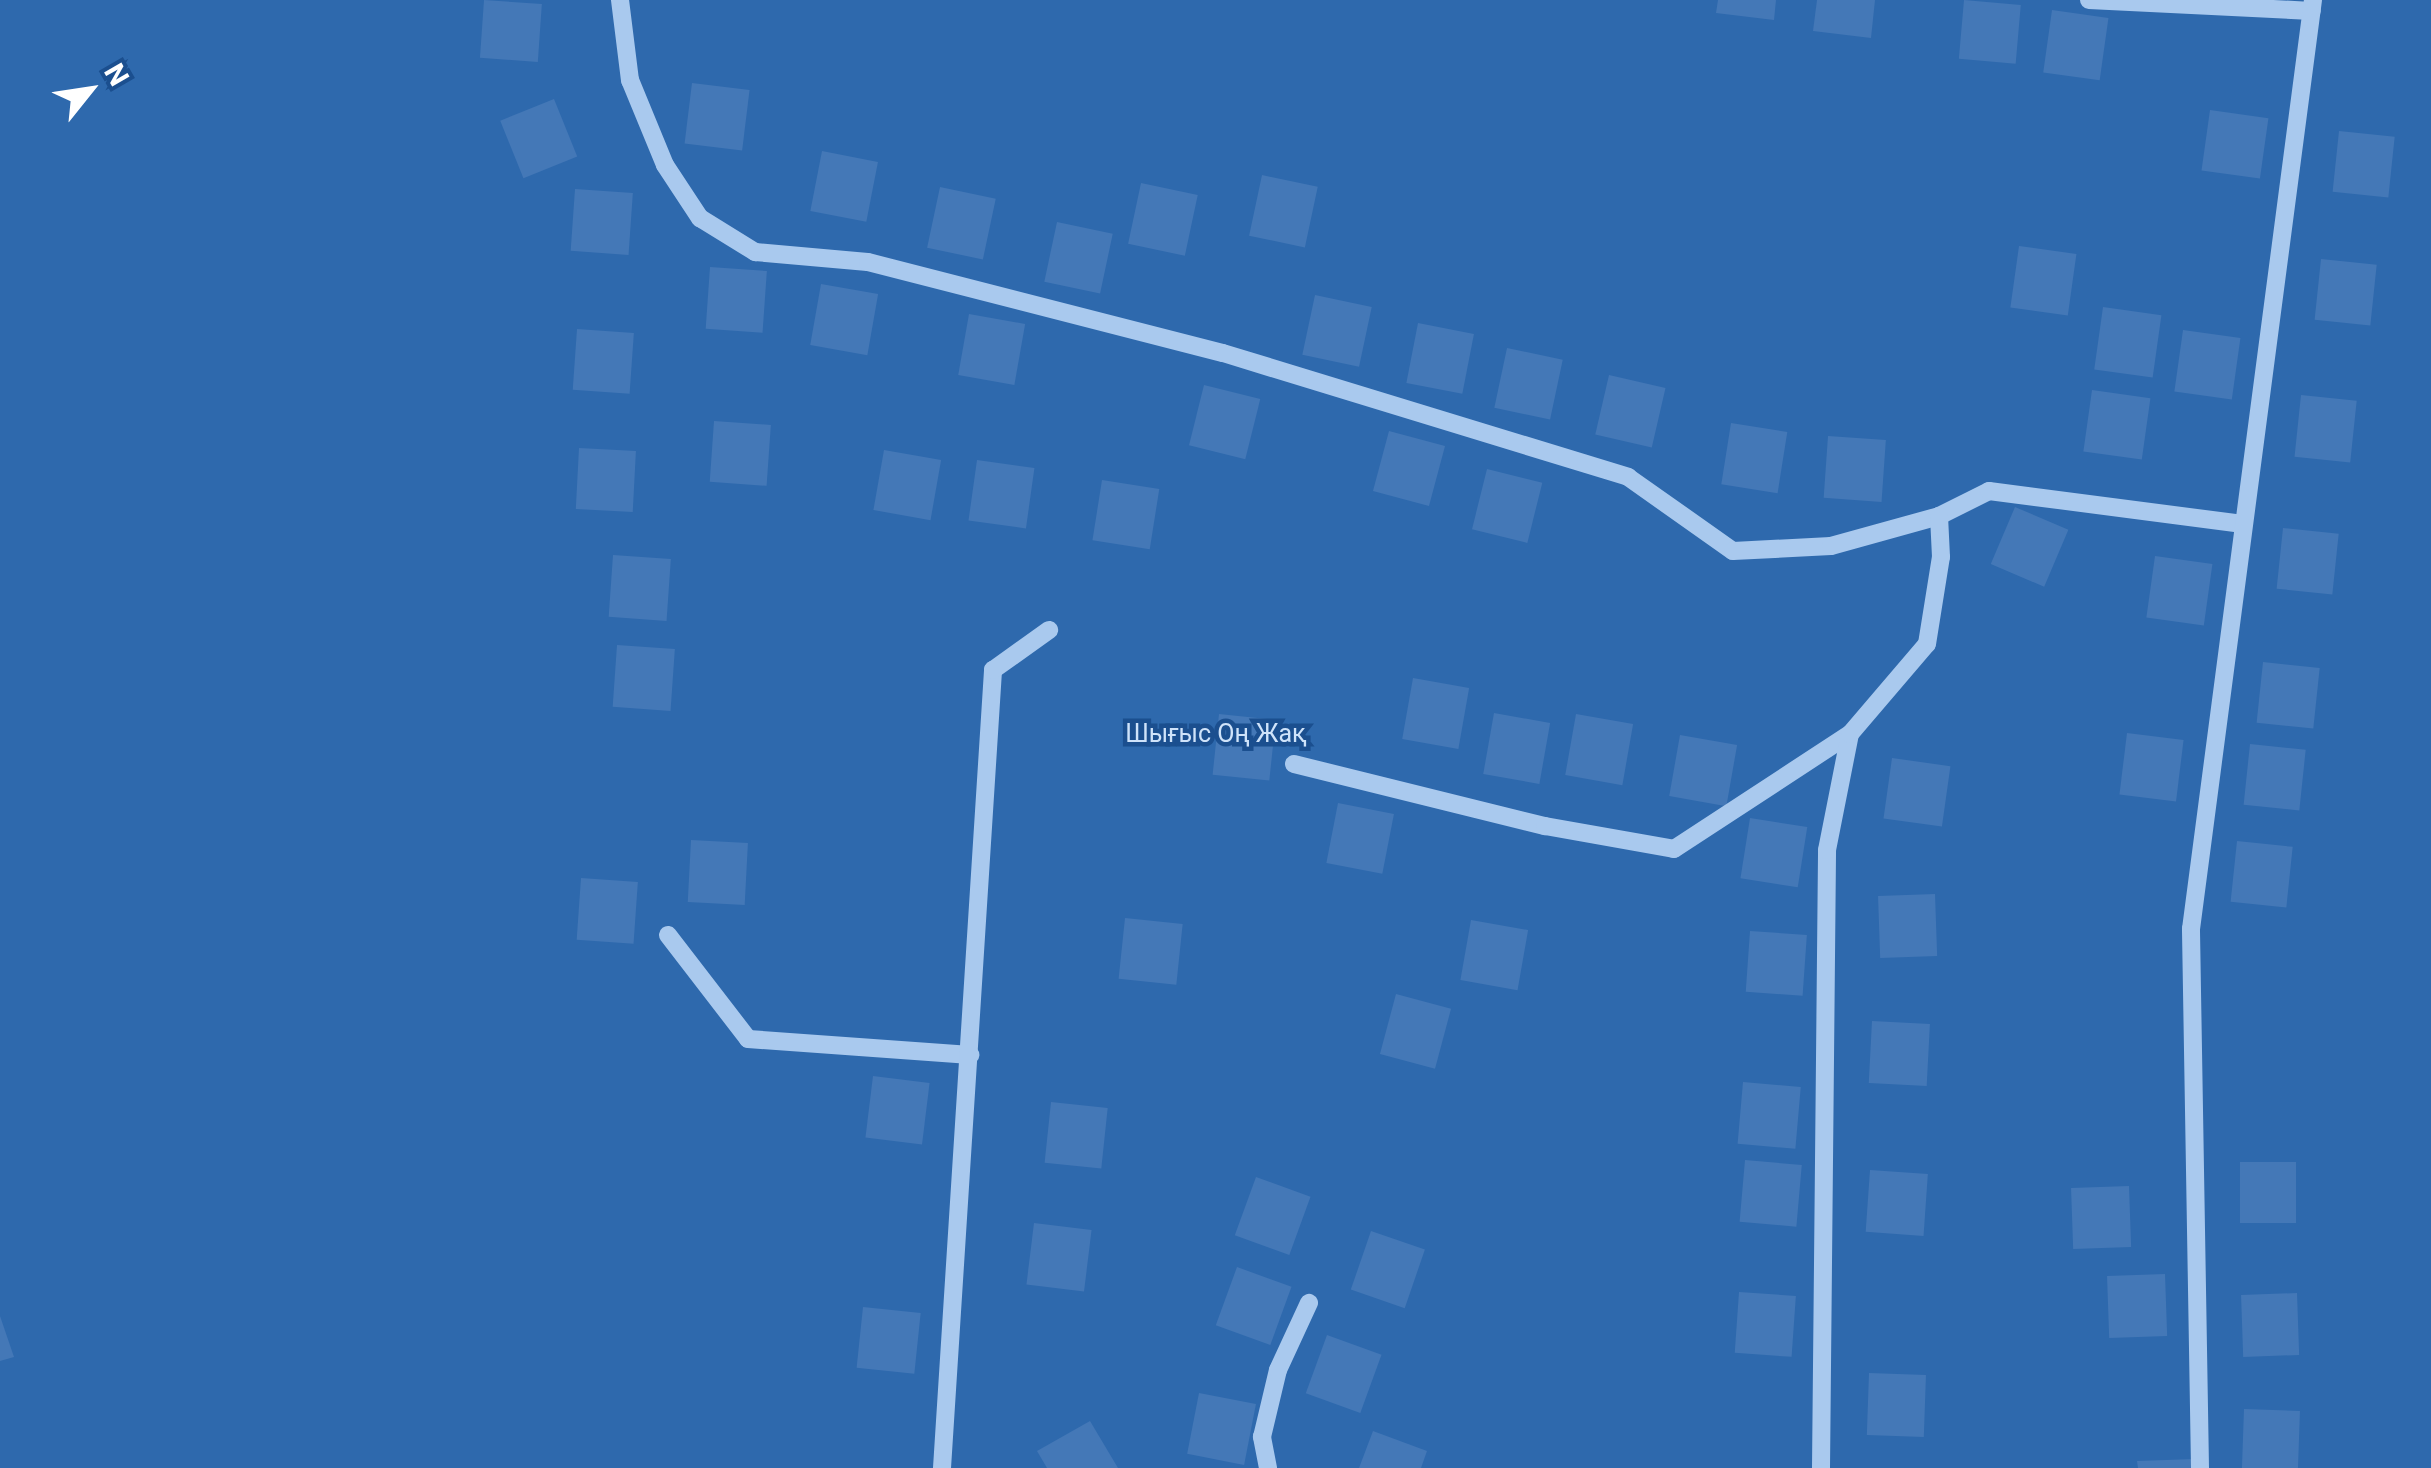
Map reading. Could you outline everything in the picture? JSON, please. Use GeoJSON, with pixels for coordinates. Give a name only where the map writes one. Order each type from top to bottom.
{"type":"FeatureCollection","features":[{"type":"Feature","properties":{"kind":"lane"},"geometry":{"type":"LineString","coordinates":[[620,0],[630,80],[665,165],[700,218],[755,252],[868,262],[1223,353],[1628,477],[1733,551],[1831,546],[1939,516],[1989,491],[2243,524]]}},
{"type":"Feature","properties":{"kind":"lane"},"geometry":{"type":"LineString","coordinates":[[2089,0],[2313,5],[2191,929],[2200,1468]]}},
{"type":"Feature","properties":{"kind":"lane"},"geometry":{"type":"LineString","coordinates":[[1294,764],[1544,826],[1674,848],[1850,734],[1928,644],[1941,557],[1939,516]]}},
{"type":"Feature","properties":{"kind":"lane"},"geometry":{"type":"LineString","coordinates":[[942,1468],[993,670],[1049,630]]}},
{"type":"Feature","properties":{"kind":"lane"},"geometry":{"type":"LineString","coordinates":[[1821,1468],[1828,850],[1850,734]]}},
{"type":"Feature","properties":{"kind":"lane"},"geometry":{"type":"LineString","coordinates":[[668,935],[748,1039],[970,1055]]}},
{"type":"Feature","properties":{"kind":"lane"},"geometry":{"type":"LineString","coordinates":[[1268,1468],[1262,1437],[1274,1386],[1309,1304]]}},
{"type":"Feature","properties":{"kind":"green space","name":"Шығыс Оң Жақ"},"geometry":{"type":"Polygon","coordinates":[[[0,0],[2431,0],[2431,1468],[0,1468],[0,0]]]}},
{"type":"Feature","properties":{"kind":"building"},"geometry":{"type":"Polygon","coordinates":[[[484,0],[542,4],[538,62],[480,58],[484,0]]]}},
{"type":"Feature","properties":{"kind":"building"},"geometry":{"type":"Polygon","coordinates":[[[1718,0],[1776,0],[1774,20],[1716,13],[1718,0]]]}},
{"type":"Feature","properties":{"kind":"building"},"geometry":{"type":"Polygon","coordinates":[[[1817,0],[1875,0],[1871,38],[1813,31],[1817,0]]]}},
{"type":"Feature","properties":{"kind":"building"},"geometry":{"type":"Polygon","coordinates":[[[1964,0],[2021,5],[2016,64],[1959,59],[1964,0]]]}},
{"type":"Feature","properties":{"kind":"building"},"geometry":{"type":"Polygon","coordinates":[[[2052,10],[2108,18],[2100,80],[2043,72],[2052,10]]]}},
{"type":"Feature","properties":{"kind":"building"},"geometry":{"type":"Polygon","coordinates":[[[692,83],[750,90],[742,151],[685,144],[692,83]]]}},
{"type":"Feature","properties":{"kind":"building"},"geometry":{"type":"Polygon","coordinates":[[[554,99],[577,156],[523,178],[500,121],[554,99]]]}},
{"type":"Feature","properties":{"kind":"building"},"geometry":{"type":"Polygon","coordinates":[[[2210,110],[2268,118],[2260,179],[2202,170],[2210,110]]]}},
{"type":"Feature","properties":{"kind":"building"},"geometry":{"type":"Polygon","coordinates":[[[2339,131],[2395,137],[2388,198],[2333,192],[2339,131]]]}},
{"type":"Feature","properties":{"kind":"building"},"geometry":{"type":"Polygon","coordinates":[[[822,151],[878,162],[866,222],[810,211],[822,151]]]}},
{"type":"Feature","properties":{"kind":"building"},"geometry":{"type":"Polygon","coordinates":[[[1262,175],[1318,187],[1305,247],[1249,236],[1262,175]]]}},
{"type":"Feature","properties":{"kind":"building"},"geometry":{"type":"Polygon","coordinates":[[[1141,183],[1198,195],[1185,256],[1128,244],[1141,183]]]}},
{"type":"Feature","properties":{"kind":"building"},"geometry":{"type":"Polygon","coordinates":[[[940,187],[996,199],[983,259],[927,248],[940,187]]]}},
{"type":"Feature","properties":{"kind":"building"},"geometry":{"type":"Polygon","coordinates":[[[575,189],[633,193],[629,255],[571,251],[575,189]]]}},
{"type":"Feature","properties":{"kind":"building"},"geometry":{"type":"Polygon","coordinates":[[[1057,222],[1113,234],[1100,294],[1044,282],[1057,222]]]}},
{"type":"Feature","properties":{"kind":"building"},"geometry":{"type":"Polygon","coordinates":[[[2019,246],[2076,254],[2068,315],[2010,307],[2019,246]]]}},
{"type":"Feature","properties":{"kind":"building"},"geometry":{"type":"Polygon","coordinates":[[[2321,259],[2377,265],[2370,326],[2315,320],[2321,259]]]}},
{"type":"Feature","properties":{"kind":"building"},"geometry":{"type":"Polygon","coordinates":[[[710,267],[767,271],[763,333],[706,329],[710,267]]]}},
{"type":"Feature","properties":{"kind":"building"},"geometry":{"type":"Polygon","coordinates":[[[821,284],[878,294],[867,355],[810,345],[821,284]]]}},
{"type":"Feature","properties":{"kind":"building"},"geometry":{"type":"Polygon","coordinates":[[[1315,295],[1372,307],[1359,367],[1302,355],[1315,295]]]}},
{"type":"Feature","properties":{"kind":"building"},"geometry":{"type":"Polygon","coordinates":[[[2103,307],[2161,315],[2153,378],[2094,369],[2103,307]]]}},
{"type":"Feature","properties":{"kind":"building"},"geometry":{"type":"Polygon","coordinates":[[[969,314],[1025,324],[1014,385],[958,375],[969,314]]]}},
{"type":"Feature","properties":{"kind":"building"},"geometry":{"type":"Polygon","coordinates":[[[1418,323],[1474,334],[1462,394],[1406,383],[1418,323]]]}},
{"type":"Feature","properties":{"kind":"building"},"geometry":{"type":"Polygon","coordinates":[[[577,329],[634,333],[630,394],[573,390],[577,329]]]}},
{"type":"Feature","properties":{"kind":"building"},"geometry":{"type":"Polygon","coordinates":[[[2183,330],[2240,338],[2232,399],[2174,391],[2183,330]]]}},
{"type":"Feature","properties":{"kind":"building"},"geometry":{"type":"Polygon","coordinates":[[[1507,348],[1563,360],[1550,420],[1494,408],[1507,348]]]}},
{"type":"Feature","properties":{"kind":"building"},"geometry":{"type":"Polygon","coordinates":[[[1609,375],[1666,388],[1652,447],[1595,434],[1609,375]]]}},
{"type":"Feature","properties":{"kind":"building"},"geometry":{"type":"Polygon","coordinates":[[[1204,385],[1260,399],[1245,459],[1189,445],[1204,385]]]}},
{"type":"Feature","properties":{"kind":"building"},"geometry":{"type":"Polygon","coordinates":[[[2092,390],[2150,398],[2142,460],[2083,451],[2092,390]]]}},
{"type":"Feature","properties":{"kind":"building"},"geometry":{"type":"Polygon","coordinates":[[[2301,395],[2357,401],[2350,463],[2295,457],[2301,395]]]}},
{"type":"Feature","properties":{"kind":"building"},"geometry":{"type":"Polygon","coordinates":[[[714,421],[771,425],[767,486],[710,482],[714,421]]]}},
{"type":"Feature","properties":{"kind":"building"},"geometry":{"type":"Polygon","coordinates":[[[1731,423],[1787,432],[1778,493],[1721,484],[1731,423]]]}},
{"type":"Feature","properties":{"kind":"building"},"geometry":{"type":"Polygon","coordinates":[[[1389,431],[1445,446],[1429,506],[1373,491],[1389,431]]]}},
{"type":"Feature","properties":{"kind":"building"},"geometry":{"type":"Polygon","coordinates":[[[1828,436],[1886,440],[1882,502],[1824,498],[1828,436]]]}},
{"type":"Feature","properties":{"kind":"building"},"geometry":{"type":"Polygon","coordinates":[[[579,448],[636,451],[633,512],[576,509],[579,448]]]}},
{"type":"Feature","properties":{"kind":"building"},"geometry":{"type":"Polygon","coordinates":[[[884,450],[941,460],[931,520],[873,510],[884,450]]]}},
{"type":"Feature","properties":{"kind":"building"},"geometry":{"type":"Polygon","coordinates":[[[977,460],[1034,468],[1026,528],[969,520],[977,460]]]}},
{"type":"Feature","properties":{"kind":"building"},"geometry":{"type":"Polygon","coordinates":[[[1487,469],[1542,483],[1527,543],[1472,529],[1487,469]]]}},
{"type":"Feature","properties":{"kind":"building"},"geometry":{"type":"Polygon","coordinates":[[[1102,480],[1159,489],[1150,549],[1092,540],[1102,480]]]}},
{"type":"Feature","properties":{"kind":"building"},"geometry":{"type":"Polygon","coordinates":[[[2015,507],[2068,530],[2044,587],[1991,564],[2015,507]]]}},
{"type":"Feature","properties":{"kind":"building"},"geometry":{"type":"Polygon","coordinates":[[[2283,528],[2339,534],[2332,595],[2277,589],[2283,528]]]}},
{"type":"Feature","properties":{"kind":"building"},"geometry":{"type":"Polygon","coordinates":[[[613,555],[671,559],[667,621],[609,617],[613,555]]]}},
{"type":"Feature","properties":{"kind":"building"},"geometry":{"type":"Polygon","coordinates":[[[2155,556],[2212,564],[2204,625],[2146,617],[2155,556]]]}},
{"type":"Feature","properties":{"kind":"building"},"geometry":{"type":"Polygon","coordinates":[[[617,645],[675,649],[671,711],[613,707],[617,645]]]}},
{"type":"Feature","properties":{"kind":"building"},"geometry":{"type":"Polygon","coordinates":[[[2263,662],[2320,668],[2313,729],[2257,723],[2263,662]]]}},
{"type":"Feature","properties":{"kind":"building"},"geometry":{"type":"Polygon","coordinates":[[[1413,678],[1469,688],[1458,749],[1402,739],[1413,678]]]}},
{"type":"Feature","properties":{"kind":"building"},"geometry":{"type":"Polygon","coordinates":[[[1494,713],[1550,723],[1539,784],[1483,774],[1494,713]]]}},
{"type":"Feature","properties":{"kind":"building"},"geometry":{"type":"Polygon","coordinates":[[[1219,714],[1276,720],[1269,781],[1213,775],[1219,714]]]}},
{"type":"Feature","properties":{"kind":"building"},"geometry":{"type":"Polygon","coordinates":[[[1576,714],[1633,724],[1622,785],[1565,775],[1576,714]]]}},
{"type":"Feature","properties":{"kind":"building"},"geometry":{"type":"Polygon","coordinates":[[[2127,733],[2184,740],[2176,801],[2119,795],[2127,733]]]}},
{"type":"Feature","properties":{"kind":"building"},"geometry":{"type":"Polygon","coordinates":[[[1680,735],[1737,745],[1726,806],[1669,796],[1680,735]]]}},
{"type":"Feature","properties":{"kind":"building"},"geometry":{"type":"Polygon","coordinates":[[[2250,744],[2306,750],[2299,811],[2244,805],[2250,744]]]}},
{"type":"Feature","properties":{"kind":"building"},"geometry":{"type":"Polygon","coordinates":[[[1892,758],[1950,766],[1942,827],[1884,818],[1892,758]]]}},
{"type":"Feature","properties":{"kind":"building"},"geometry":{"type":"Polygon","coordinates":[[[1338,803],[1394,814],[1382,874],[1326,863],[1338,803]]]}},
{"type":"Feature","properties":{"kind":"building"},"geometry":{"type":"Polygon","coordinates":[[[1750,818],[1807,827],[1798,887],[1740,878],[1750,818]]]}},
{"type":"Feature","properties":{"kind":"building"},"geometry":{"type":"Polygon","coordinates":[[[691,840],[748,843],[745,905],[688,902],[691,840]]]}},
{"type":"Feature","properties":{"kind":"building"},"geometry":{"type":"Polygon","coordinates":[[[2237,841],[2293,847],[2286,908],[2231,902],[2237,841]]]}},
{"type":"Feature","properties":{"kind":"building"},"geometry":{"type":"Polygon","coordinates":[[[581,878],[638,882],[634,944],[577,940],[581,878]]]}},
{"type":"Feature","properties":{"kind":"building"},"geometry":{"type":"Polygon","coordinates":[[[1935,894],[1937,956],[1880,958],[1878,896],[1935,894]]]}},
{"type":"Feature","properties":{"kind":"building"},"geometry":{"type":"Polygon","coordinates":[[[1125,918],[1183,924],[1176,985],[1119,979],[1125,918]]]}},
{"type":"Feature","properties":{"kind":"building"},"geometry":{"type":"Polygon","coordinates":[[[1471,920],[1528,930],[1518,990],[1460,980],[1471,920]]]}},
{"type":"Feature","properties":{"kind":"building"},"geometry":{"type":"Polygon","coordinates":[[[1750,931],[1807,935],[1803,996],[1746,992],[1750,931]]]}},
{"type":"Feature","properties":{"kind":"building"},"geometry":{"type":"Polygon","coordinates":[[[1396,994],[1451,1009],[1435,1069],[1380,1054],[1396,994]]]}},
{"type":"Feature","properties":{"kind":"building"},"geometry":{"type":"Polygon","coordinates":[[[1872,1021],[1930,1024],[1927,1086],[1869,1083],[1872,1021]]]}},
{"type":"Feature","properties":{"kind":"building"},"geometry":{"type":"Polygon","coordinates":[[[873,1076],[930,1083],[922,1144],[865,1138],[873,1076]]]}},
{"type":"Feature","properties":{"kind":"building"},"geometry":{"type":"Polygon","coordinates":[[[1743,1082],[1801,1087],[1795,1149],[1738,1144],[1743,1082]]]}},
{"type":"Feature","properties":{"kind":"building"},"geometry":{"type":"Polygon","coordinates":[[[1051,1102],[1108,1108],[1101,1169],[1045,1163],[1051,1102]]]}},
{"type":"Feature","properties":{"kind":"building"},"geometry":{"type":"Polygon","coordinates":[[[1745,1160],[1802,1165],[1796,1227],[1740,1222],[1745,1160]]]}},
{"type":"Feature","properties":{"kind":"building"},"geometry":{"type":"Polygon","coordinates":[[[2240,1162],[2296,1162],[2296,1223],[2240,1223],[2240,1162]]]}},
{"type":"Feature","properties":{"kind":"building"},"geometry":{"type":"Polygon","coordinates":[[[1870,1170],[1928,1174],[1924,1236],[1866,1232],[1870,1170]]]}},
{"type":"Feature","properties":{"kind":"building"},"geometry":{"type":"Polygon","coordinates":[[[1256,1177],[1311,1197],[1289,1255],[1235,1235],[1256,1177]]]}},
{"type":"Feature","properties":{"kind":"building"},"geometry":{"type":"Polygon","coordinates":[[[2129,1186],[2131,1247],[2073,1249],[2071,1188],[2129,1186]]]}},
{"type":"Feature","properties":{"kind":"building"},"geometry":{"type":"Polygon","coordinates":[[[1034,1223],[1092,1230],[1084,1292],[1026,1285],[1034,1223]]]}},
{"type":"Feature","properties":{"kind":"building"},"geometry":{"type":"Polygon","coordinates":[[[1371,1231],[1425,1250],[1405,1308],[1351,1290],[1371,1231]]]}},
{"type":"Feature","properties":{"kind":"building"},"geometry":{"type":"Polygon","coordinates":[[[1237,1267],[1292,1287],[1270,1345],[1216,1325],[1237,1267]]]}},
{"type":"Feature","properties":{"kind":"building"},"geometry":{"type":"Polygon","coordinates":[[[2165,1274],[2167,1336],[2109,1338],[2107,1276],[2165,1274]]]}},
{"type":"Feature","properties":{"kind":"building"},"geometry":{"type":"Polygon","coordinates":[[[1739,1292],[1796,1296],[1792,1357],[1735,1353],[1739,1292]]]}},
{"type":"Feature","properties":{"kind":"building"},"geometry":{"type":"Polygon","coordinates":[[[2297,1293],[2299,1355],[2243,1357],[2241,1295],[2297,1293]]]}},
{"type":"Feature","properties":{"kind":"building"},"geometry":{"type":"Polygon","coordinates":[[[863,1307],[921,1313],[914,1374],[857,1368],[863,1307]]]}},
{"type":"Feature","properties":{"kind":"building"},"geometry":{"type":"Polygon","coordinates":[[[0,1316],[14,1357],[0,1361],[0,1316]]]}},
{"type":"Feature","properties":{"kind":"building"},"geometry":{"type":"Polygon","coordinates":[[[1327,1335],[1382,1355],[1360,1413],[1306,1393],[1327,1335]]]}},
{"type":"Feature","properties":{"kind":"building"},"geometry":{"type":"Polygon","coordinates":[[[1869,1373],[1926,1375],[1924,1437],[1867,1435],[1869,1373]]]}},
{"type":"Feature","properties":{"kind":"building"},"geometry":{"type":"Polygon","coordinates":[[[1199,1393],[1256,1404],[1244,1465],[1187,1454],[1199,1393]]]}},
{"type":"Feature","properties":{"kind":"building"},"geometry":{"type":"Polygon","coordinates":[[[2244,1409],[2300,1411],[2298,1468],[2242,1468],[2244,1409]]]}},
{"type":"Feature","properties":{"kind":"building"},"geometry":{"type":"Polygon","coordinates":[[[1090,1421],[1118,1468],[1047,1468],[1037,1451],[1090,1421]]]}},
{"type":"Feature","properties":{"kind":"building"},"geometry":{"type":"Polygon","coordinates":[[[1373,1431],[1427,1451],[1421,1468],[1359,1468],[1373,1431]]]}},
{"type":"Feature","properties":{"kind":"building"},"geometry":{"type":"Polygon","coordinates":[[[2195,1459],[2195,1468],[2138,1468],[2137,1461],[2195,1459]]]}}]}
